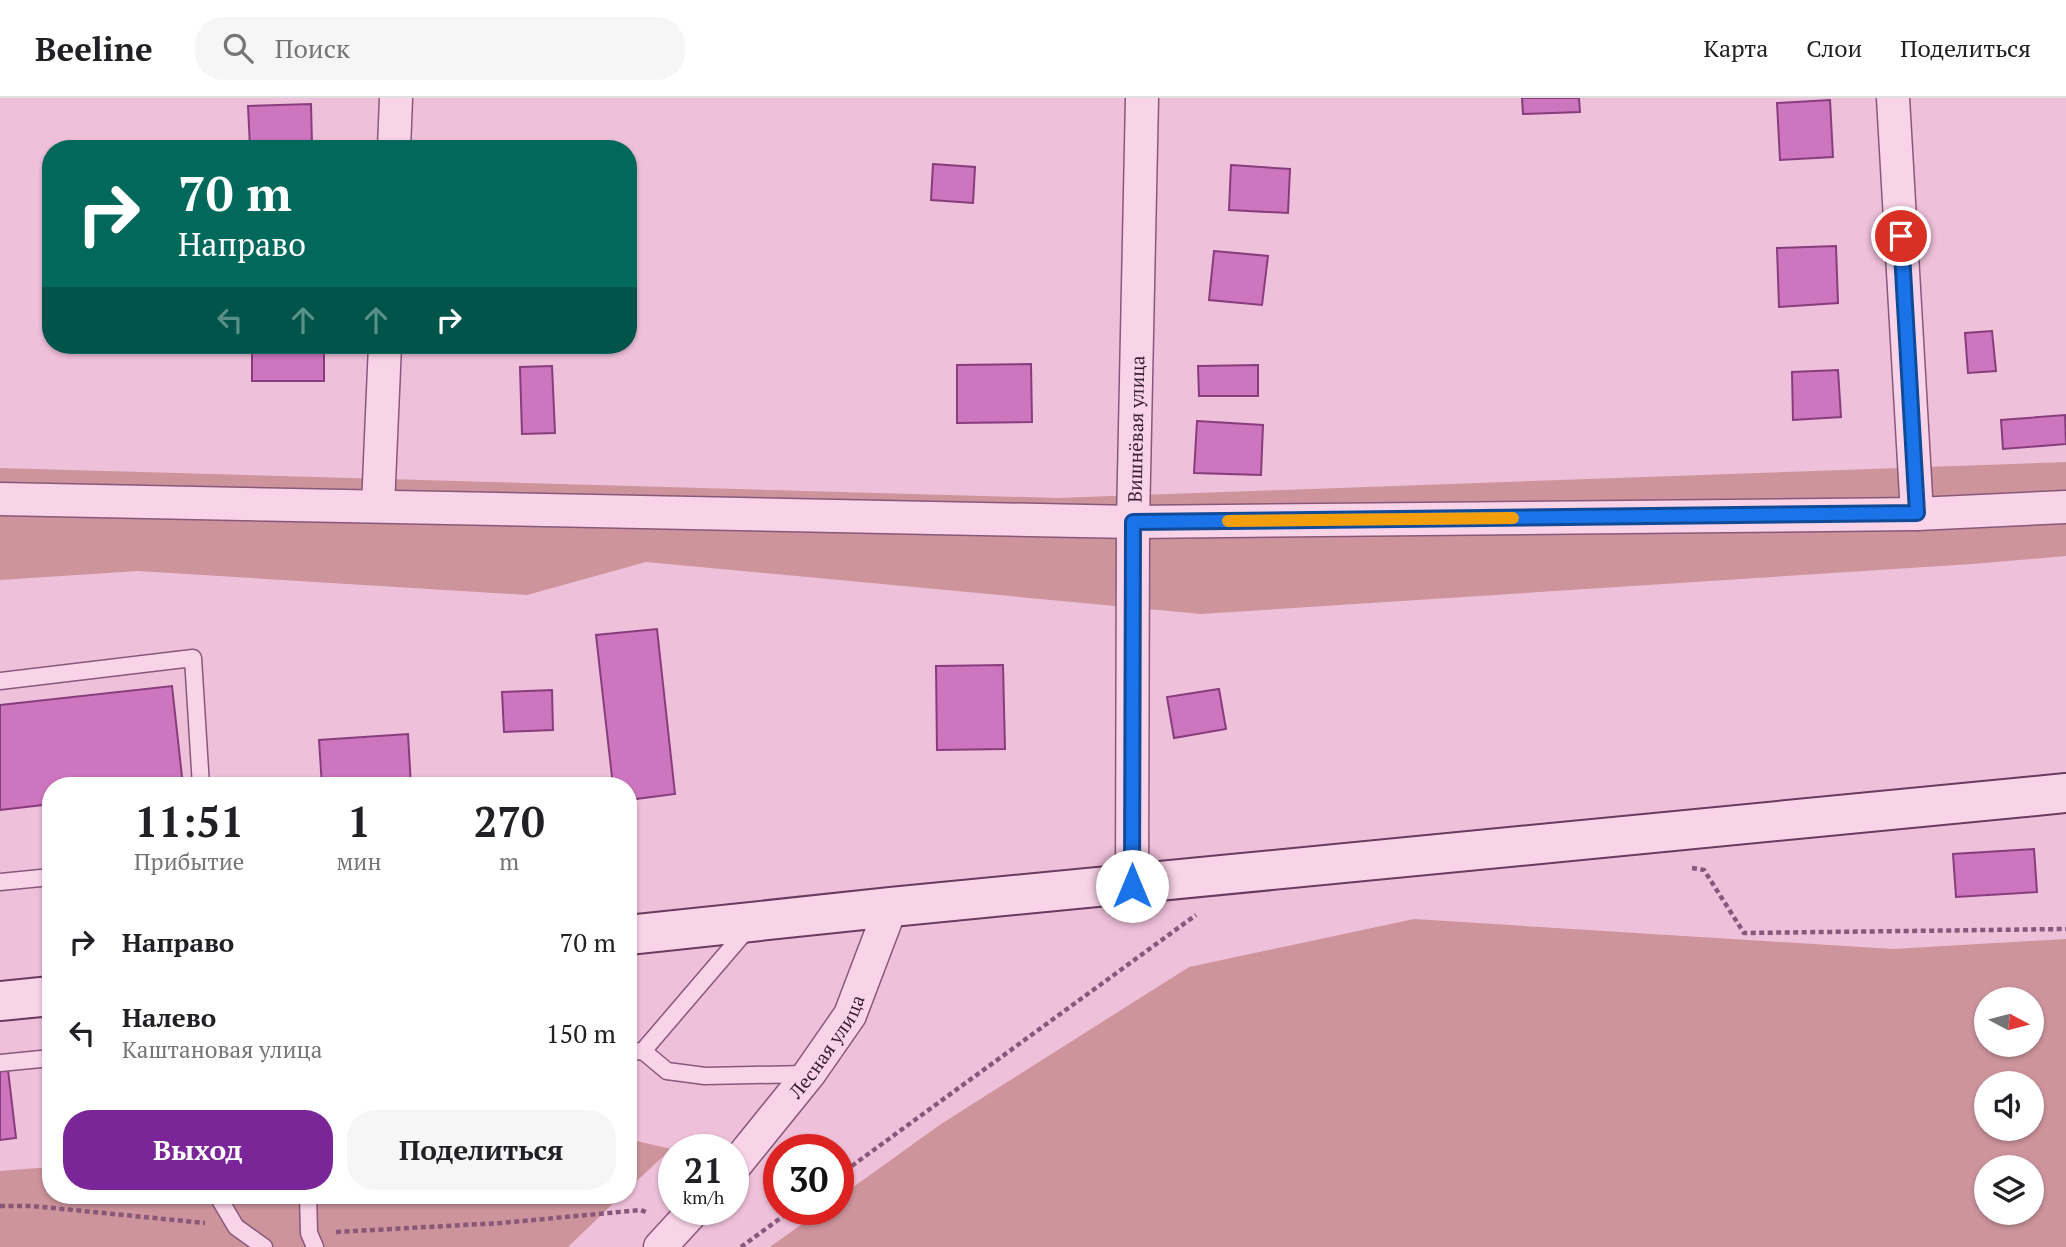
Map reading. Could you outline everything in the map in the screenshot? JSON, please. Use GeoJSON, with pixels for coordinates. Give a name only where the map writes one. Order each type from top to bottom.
{"type":"FeatureCollection","features":[{"type":"Feature","properties":{"kind":"main road"},"geometry":{"type":"LineString","coordinates":[[637,934],[2066,793]]}},
{"type":"Feature","properties":{"kind":"main road"},"geometry":{"type":"LineString","coordinates":[[0,1001],[42,997]]}},
{"type":"Feature","properties":{"kind":"street"},"geometry":{"type":"LineString","coordinates":[[394,140],[396,98]]}},
{"type":"Feature","properties":{"kind":"street","name":"Вишнёвая улица"},"geometry":{"type":"LineString","coordinates":[[1132,886],[1133,522],[1142,98]]}},
{"type":"Feature","properties":{"kind":"street"},"geometry":{"type":"LineString","coordinates":[[1894,98],[1917,513]]}},
{"type":"Feature","properties":{"kind":"street"},"geometry":{"type":"LineString","coordinates":[[378,506],[385,354]]}},
{"type":"Feature","properties":{"kind":"street"},"geometry":{"type":"LineString","coordinates":[[0,499],[1133,522],[1917,513],[2066,507]]}},
{"type":"Feature","properties":{"kind":"street","name":"Лесная улица"},"geometry":{"type":"LineString","coordinates":[[749,1148],[809,1074],[850,1015],[891,907]]}},
{"type":"Feature","properties":{"kind":"street"},"geometry":{"type":"LineString","coordinates":[[660,1247],[681,1225]]}},
{"type":"Feature","properties":{"kind":"lane"},"geometry":{"type":"LineString","coordinates":[[0,681],[193,658],[200,777]]}},
{"type":"Feature","properties":{"kind":"lane"},"geometry":{"type":"LineString","coordinates":[[0,882],[42,878]]}},
{"type":"Feature","properties":{"kind":"lane"},"geometry":{"type":"LineString","coordinates":[[637,1049],[754,922]]}},
{"type":"Feature","properties":{"kind":"lane"},"geometry":{"type":"LineString","coordinates":[[637,1052],[667,1071],[705,1076],[809,1074]]}},
{"type":"Feature","properties":{"kind":"lane"},"geometry":{"type":"LineString","coordinates":[[0,1063],[42,1059]]}},
{"type":"Feature","properties":{"kind":"lane"},"geometry":{"type":"LineString","coordinates":[[222,1204],[236,1227],[264,1247]]}},
{"type":"Feature","properties":{"kind":"lane"},"geometry":{"type":"LineString","coordinates":[[308,1204],[312,1240]]}},
{"type":"Feature","properties":{"kind":"path"},"geometry":{"type":"LineString","coordinates":[[1680,867],[1704,870],[1744,933],[2066,929]]}},
{"type":"Feature","properties":{"kind":"path"},"geometry":{"type":"LineString","coordinates":[[854,1164],[1197,915]]}},
{"type":"Feature","properties":{"kind":"path"},"geometry":{"type":"LineString","coordinates":[[0,1206],[32,1206],[236,1227]]}},
{"type":"Feature","properties":{"kind":"path"},"geometry":{"type":"LineString","coordinates":[[312,1240],[642,1210],[658,1212]]}},
{"type":"Feature","properties":{"kind":"path"},"geometry":{"type":"LineString","coordinates":[[741,1247],[771,1225]]}},
{"type":"Feature","properties":{"kind":"shaded area"},"geometry":{"type":"Polygon","coordinates":[[[2066,462],[2066,556],[1201,614],[646,562],[527,595],[138,571],[0,580],[0,468],[1057,498],[2066,462]]]}},
{"type":"Feature","properties":{"kind":"shaded area"},"geometry":{"type":"Polygon","coordinates":[[[1414,919],[1893,949],[2066,939],[2066,1247],[770,1247],[801,1225],[854,1225],[854,1187],[941,1124],[1189,967],[1414,919]]]}},
{"type":"Feature","properties":{"kind":"shaded area"},"geometry":{"type":"Polygon","coordinates":[[[637,1141],[658,1146],[658,1161],[637,1181],[637,1141]]]}},
{"type":"Feature","properties":{"kind":"shaded area"},"geometry":{"type":"Polygon","coordinates":[[[42,1168],[42,1204],[613,1204],[568,1247],[0,1247],[0,1171],[42,1168]]]}},
{"type":"Feature","properties":{"kind":"building"},"geometry":{"type":"Polygon","coordinates":[[[1522,98],[1579,98],[1580,112],[1523,114],[1522,98]]]}},
{"type":"Feature","properties":{"kind":"building"},"geometry":{"type":"Polygon","coordinates":[[[1830,100],[1833,157],[1780,160],[1777,103],[1830,100]]]}},
{"type":"Feature","properties":{"kind":"building"},"geometry":{"type":"Polygon","coordinates":[[[311,104],[312,140],[250,140],[248,106],[311,104]]]}},
{"type":"Feature","properties":{"kind":"building"},"geometry":{"type":"Polygon","coordinates":[[[933,164],[975,167],[973,203],[931,200],[933,164]]]}},
{"type":"Feature","properties":{"kind":"building"},"geometry":{"type":"Polygon","coordinates":[[[1231,165],[1290,169],[1288,213],[1229,210],[1231,165]]]}},
{"type":"Feature","properties":{"kind":"building"},"geometry":{"type":"Polygon","coordinates":[[[1836,246],[1838,303],[1779,307],[1777,248],[1836,246]]]}},
{"type":"Feature","properties":{"kind":"building"},"geometry":{"type":"Polygon","coordinates":[[[1214,251],[1268,256],[1262,305],[1209,300],[1214,251]]]}},
{"type":"Feature","properties":{"kind":"building"},"geometry":{"type":"Polygon","coordinates":[[[1992,331],[1996,371],[1968,373],[1965,333],[1992,331]]]}},
{"type":"Feature","properties":{"kind":"building"},"geometry":{"type":"Polygon","coordinates":[[[252,354],[324,354],[324,381],[252,381],[252,354]]]}},
{"type":"Feature","properties":{"kind":"building"},"geometry":{"type":"Polygon","coordinates":[[[1031,364],[1032,422],[957,423],[957,365],[1031,364]]]}},
{"type":"Feature","properties":{"kind":"building"},"geometry":{"type":"Polygon","coordinates":[[[1258,365],[1258,396],[1199,396],[1198,366],[1258,365]]]}},
{"type":"Feature","properties":{"kind":"building"},"geometry":{"type":"Polygon","coordinates":[[[552,366],[555,433],[522,434],[520,367],[552,366]]]}},
{"type":"Feature","properties":{"kind":"building"},"geometry":{"type":"Polygon","coordinates":[[[1838,370],[1841,417],[1793,420],[1792,372],[1838,370]]]}},
{"type":"Feature","properties":{"kind":"building"},"geometry":{"type":"Polygon","coordinates":[[[2065,415],[2066,444],[2003,449],[2001,420],[2065,415]]]}},
{"type":"Feature","properties":{"kind":"building"},"geometry":{"type":"Polygon","coordinates":[[[1197,421],[1263,425],[1261,475],[1194,473],[1197,421]]]}},
{"type":"Feature","properties":{"kind":"building"},"geometry":{"type":"Polygon","coordinates":[[[657,629],[675,794],[637,799],[637,777],[612,777],[596,635],[657,629]]]}},
{"type":"Feature","properties":{"kind":"building"},"geometry":{"type":"Polygon","coordinates":[[[1003,665],[1005,749],[937,750],[936,666],[1003,665]]]}},
{"type":"Feature","properties":{"kind":"building"},"geometry":{"type":"Polygon","coordinates":[[[172,686],[182,777],[42,777],[42,805],[0,810],[0,705],[172,686]]]}},
{"type":"Feature","properties":{"kind":"building"},"geometry":{"type":"Polygon","coordinates":[[[1219,689],[1226,729],[1174,738],[1167,697],[1219,689]]]}},
{"type":"Feature","properties":{"kind":"building"},"geometry":{"type":"Polygon","coordinates":[[[552,690],[553,730],[504,732],[502,692],[552,690]]]}},
{"type":"Feature","properties":{"kind":"building"},"geometry":{"type":"Polygon","coordinates":[[[408,734],[410,777],[321,777],[319,740],[408,734]]]}},
{"type":"Feature","properties":{"kind":"building"},"geometry":{"type":"Polygon","coordinates":[[[2034,849],[2037,892],[1956,897],[1953,854],[2034,849]]]}},
{"type":"Feature","properties":{"kind":"building"},"geometry":{"type":"Polygon","coordinates":[[[8,1070],[16,1138],[0,1140],[0,1071],[8,1070]]]}},
{"type":"Feature","properties":{"kind":"slow traffic"},"geometry":{"type":"LineString","coordinates":[[1228,521],[1513,518]]}},
{"type":"Feature","properties":{"kind":"route"},"geometry":{"type":"LineString","coordinates":[[1132,886],[1133,522],[1917,513],[1901,236]]}}]}
